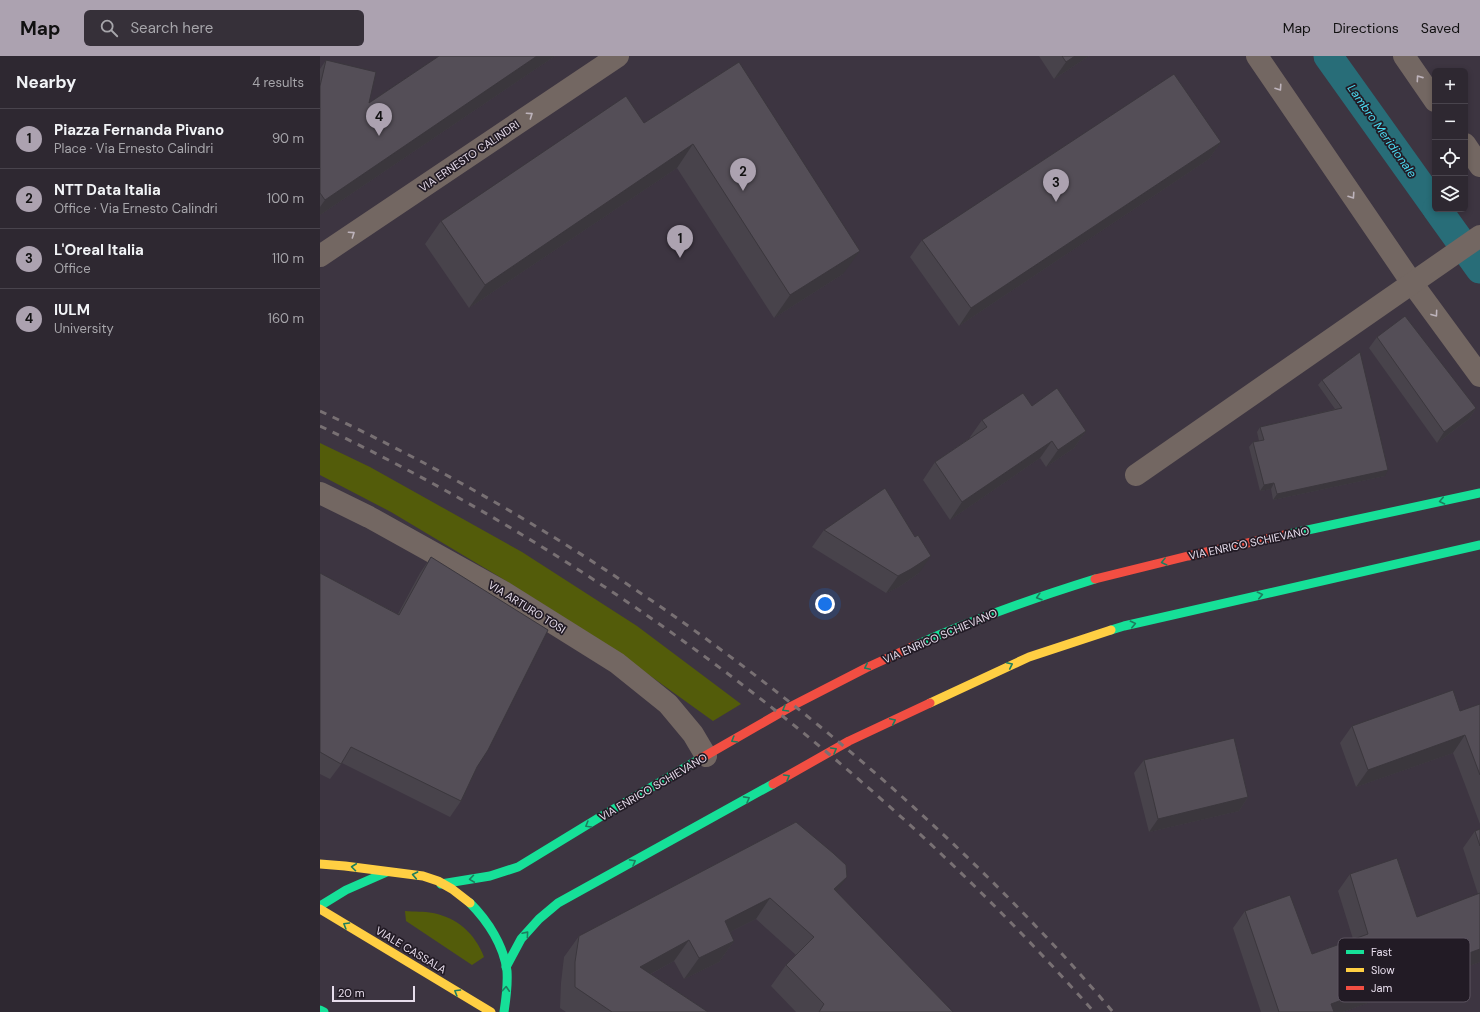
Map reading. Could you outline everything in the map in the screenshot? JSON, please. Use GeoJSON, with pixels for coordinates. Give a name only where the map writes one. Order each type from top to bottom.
{"type":"FeatureCollection","features":[{"type":"Feature","properties":{"kind":"street","name":"VIA ERNESTO CALINDRI"},"geometry":{"type":"LineString","coordinates":[[320,256],[618,56]]}},
{"type":"Feature","properties":{"kind":"street"},"geometry":{"type":"LineString","coordinates":[[1257,56],[1412,283],[1480,376]]}},
{"type":"Feature","properties":{"kind":"street"},"geometry":{"type":"LineString","coordinates":[[1404,56],[1432,97]]}},
{"type":"Feature","properties":{"kind":"street"},"geometry":{"type":"LineString","coordinates":[[1468,148],[1480,166]]}},
{"type":"Feature","properties":{"kind":"street"},"geometry":{"type":"LineString","coordinates":[[1136,475],[1480,236]]}},
{"type":"Feature","properties":{"kind":"street","name":"VIA ARTURO TOSI"},"geometry":{"type":"LineString","coordinates":[[320,493],[369,517],[502,591],[617,663],[668,704],[693,734],[706,756]]}},
{"type":"Feature","properties":{"kind":"street","name":"VIA ENRICO SCHIEVANO"},"geometry":{"type":"LineString","coordinates":[[441,884],[492,876],[505,873],[518,867],[600,817],[792,706],[866,668],[948,631],[1029,600],[1106,576],[1188,556],[1480,493]]}},
{"type":"Feature","properties":{"kind":"street"},"geometry":{"type":"LineString","coordinates":[[506,967],[521,939],[539,919],[558,903],[849,741],[1029,657],[1124,626],[1480,545]]}},
{"type":"Feature","properties":{"kind":"street"},"geometry":{"type":"LineString","coordinates":[[320,864],[353,866],[424,877],[441,884],[463,897],[478,911],[498,942],[506,967],[507,986],[504,1012]]}},
{"type":"Feature","properties":{"kind":"street"},"geometry":{"type":"LineString","coordinates":[[320,906],[346,890],[387,872]]}},
{"type":"Feature","properties":{"kind":"street","name":"VIALE CASSALA"},"geometry":{"type":"LineString","coordinates":[[320,910],[491,1012]]}},
{"type":"Feature","properties":{"kind":"street"},"geometry":{"type":"LineString","coordinates":[[320,1010],[324,1012]]}},
{"type":"Feature","properties":{"kind":"green space"},"geometry":{"type":"Polygon","coordinates":[[[320,443],[370,467],[522,552],[637,626],[741,704],[713,721],[606,644],[498,576],[391,512],[320,475],[320,443]]]}},
{"type":"Feature","properties":{"kind":"green space"},"geometry":{"type":"Polygon","coordinates":[[[405,911],[426,912],[442,915],[458,923],[476,941],[484,957],[472,965],[406,921],[405,911]]]}},
{"type":"Feature","properties":{"kind":"building"},"geometry":{"type":"Polygon","coordinates":[[[439,56],[537,56],[325,200],[320,193],[320,86],[326,60],[376,72],[369,103],[439,56]]]}},
{"type":"Feature","properties":{"kind":"building"},"geometry":{"type":"Polygon","coordinates":[[[1062,56],[1075,56],[1066,62],[1062,56]]]}},
{"type":"Feature","properties":{"kind":"building"},"geometry":{"type":"Polygon","coordinates":[[[739,62],[860,251],[790,295],[693,144],[485,285],[441,221],[626,96],[644,123],[739,62]]]}},
{"type":"Feature","properties":{"kind":"building"},"geometry":{"type":"Polygon","coordinates":[[[1174,74],[1221,142],[971,308],[922,240],[1174,74]]]}},
{"type":"Feature","properties":{"kind":"building"},"geometry":{"type":"Polygon","coordinates":[[[1405,316],[1476,408],[1444,432],[1377,337],[1405,316]]]}},
{"type":"Feature","properties":{"kind":"building"},"geometry":{"type":"Polygon","coordinates":[[[1360,352],[1388,470],[1277,494],[1274,483],[1264,485],[1253,442],[1264,440],[1260,427],[1342,408],[1322,380],[1360,352]]]}},
{"type":"Feature","properties":{"kind":"building"},"geometry":{"type":"Polygon","coordinates":[[[1057,388],[1086,431],[1058,450],[1052,441],[962,502],[935,462],[987,427],[982,420],[1023,393],[1032,406],[1057,388]]]}},
{"type":"Feature","properties":{"kind":"building"},"geometry":{"type":"Polygon","coordinates":[[[885,488],[915,537],[918,535],[931,556],[898,576],[824,530],[885,488]]]}},
{"type":"Feature","properties":{"kind":"building"},"geometry":{"type":"Polygon","coordinates":[[[431,557],[548,630],[461,801],[351,747],[341,764],[320,752],[320,573],[399,615],[431,557]]]}},
{"type":"Feature","properties":{"kind":"building"},"geometry":{"type":"Polygon","coordinates":[[[1453,690],[1460,711],[1480,704],[1480,775],[1465,735],[1368,770],[1352,726],[1453,690]]]}},
{"type":"Feature","properties":{"kind":"building"},"geometry":{"type":"Polygon","coordinates":[[[1234,738],[1248,797],[1158,819],[1144,760],[1234,738]]]}},
{"type":"Feature","properties":{"kind":"building"},"geometry":{"type":"Polygon","coordinates":[[[796,822],[846,865],[847,877],[834,889],[953,1012],[819,1012],[824,1004],[786,965],[814,937],[770,898],[725,921],[734,941],[699,958],[689,940],[640,967],[708,1012],[612,1012],[575,987],[575,962],[579,936],[796,822]]]}},
{"type":"Feature","properties":{"kind":"building"},"geometry":{"type":"Polygon","coordinates":[[[1480,829],[1480,846],[1475,831],[1480,829]]]}},
{"type":"Feature","properties":{"kind":"building"},"geometry":{"type":"Polygon","coordinates":[[[1397,858],[1417,917],[1480,893],[1480,949],[1470,953],[1470,938],[1357,938],[1368,934],[1350,874],[1397,858]]]}},
{"type":"Feature","properties":{"kind":"building"},"geometry":{"type":"Polygon","coordinates":[[[1290,895],[1312,954],[1338,945],[1338,1001],[1331,1004],[1334,1012],[1279,1012],[1245,911],[1290,895]]]}},
{"type":"Feature","properties":{"kind":"waterway","name":"Lambro Meridionale"},"geometry":{"type":"LineString","coordinates":[[1328,56],[1432,202]]}},
{"type":"Feature","properties":{"kind":"waterway","name":"Lambro Meridionale"},"geometry":{"type":"LineString","coordinates":[[1439,212],[1480,269]]}},
{"type":"Feature","properties":{"kind":"railway"},"geometry":{"type":"LineString","coordinates":[[320,411],[423,463],[524,519],[623,581],[718,647],[810,718],[898,793],[983,872],[1063,955],[1113,1012]]}},
{"type":"Feature","properties":{"kind":"railway"},"geometry":{"type":"LineString","coordinates":[[320,426],[429,481],[535,542],[637,609],[737,680],[832,757],[924,838],[1011,923],[1094,1012]]}},
{"type":"Feature","properties":{"kind":"traffic: fast"},"geometry":{"type":"LineString","coordinates":[[1289,534],[1480,493]]}},
{"type":"Feature","properties":{"kind":"traffic: fast"},"geometry":{"type":"LineString","coordinates":[[1111,630],[1480,545]]}},
{"type":"Feature","properties":{"kind":"traffic: fast"},"geometry":{"type":"LineString","coordinates":[[916,645],[1004,609],[1095,579]]}},
{"type":"Feature","properties":{"kind":"traffic: fast"},"geometry":{"type":"LineString","coordinates":[[441,884],[490,876],[518,867],[698,760]]}},
{"type":"Feature","properties":{"kind":"traffic: fast"},"geometry":{"type":"LineString","coordinates":[[506,967],[521,939],[539,919],[558,903],[773,784]]}},
{"type":"Feature","properties":{"kind":"traffic: fast"},"geometry":{"type":"LineString","coordinates":[[320,906],[346,890],[387,872]]}},
{"type":"Feature","properties":{"kind":"traffic: fast"},"geometry":{"type":"LineString","coordinates":[[470,903],[489,926],[499,943],[502,952],[507,971],[507,992],[504,1012]]}},
{"type":"Feature","properties":{"kind":"traffic: fast"},"geometry":{"type":"LineString","coordinates":[[320,1010],[324,1012]]}},
{"type":"Feature","properties":{"kind":"traffic: slow"},"geometry":{"type":"LineString","coordinates":[[930,703],[1029,657],[1111,630]]}},
{"type":"Feature","properties":{"kind":"traffic: slow"},"geometry":{"type":"LineString","coordinates":[[320,864],[423,876],[438,881],[452,889],[470,903]]}},
{"type":"Feature","properties":{"kind":"traffic: slow"},"geometry":{"type":"LineString","coordinates":[[320,909],[491,1012]]}},
{"type":"Feature","properties":{"kind":"traffic: jam"},"geometry":{"type":"LineString","coordinates":[[1095,579],[1188,556],[1289,534]]}},
{"type":"Feature","properties":{"kind":"traffic: jam"},"geometry":{"type":"LineString","coordinates":[[698,760],[792,706],[866,668],[916,645]]}},
{"type":"Feature","properties":{"kind":"traffic: jam"},"geometry":{"type":"LineString","coordinates":[[773,784],[849,741],[930,703]]}},
{"type":"Feature","properties":{"kind":"place","name":"IULM"},"geometry":{"type":"Point","coordinates":[379,136]}},
{"type":"Feature","properties":{"kind":"place","name":"NTT Data Italia"},"geometry":{"type":"Point","coordinates":[743,191]}},
{"type":"Feature","properties":{"kind":"place","name":"L'Oreal Italia"},"geometry":{"type":"Point","coordinates":[1056,202]}},
{"type":"Feature","properties":{"kind":"place","name":"Piazza Fernanda Pivano"},"geometry":{"type":"Point","coordinates":[680,258]}}]}
